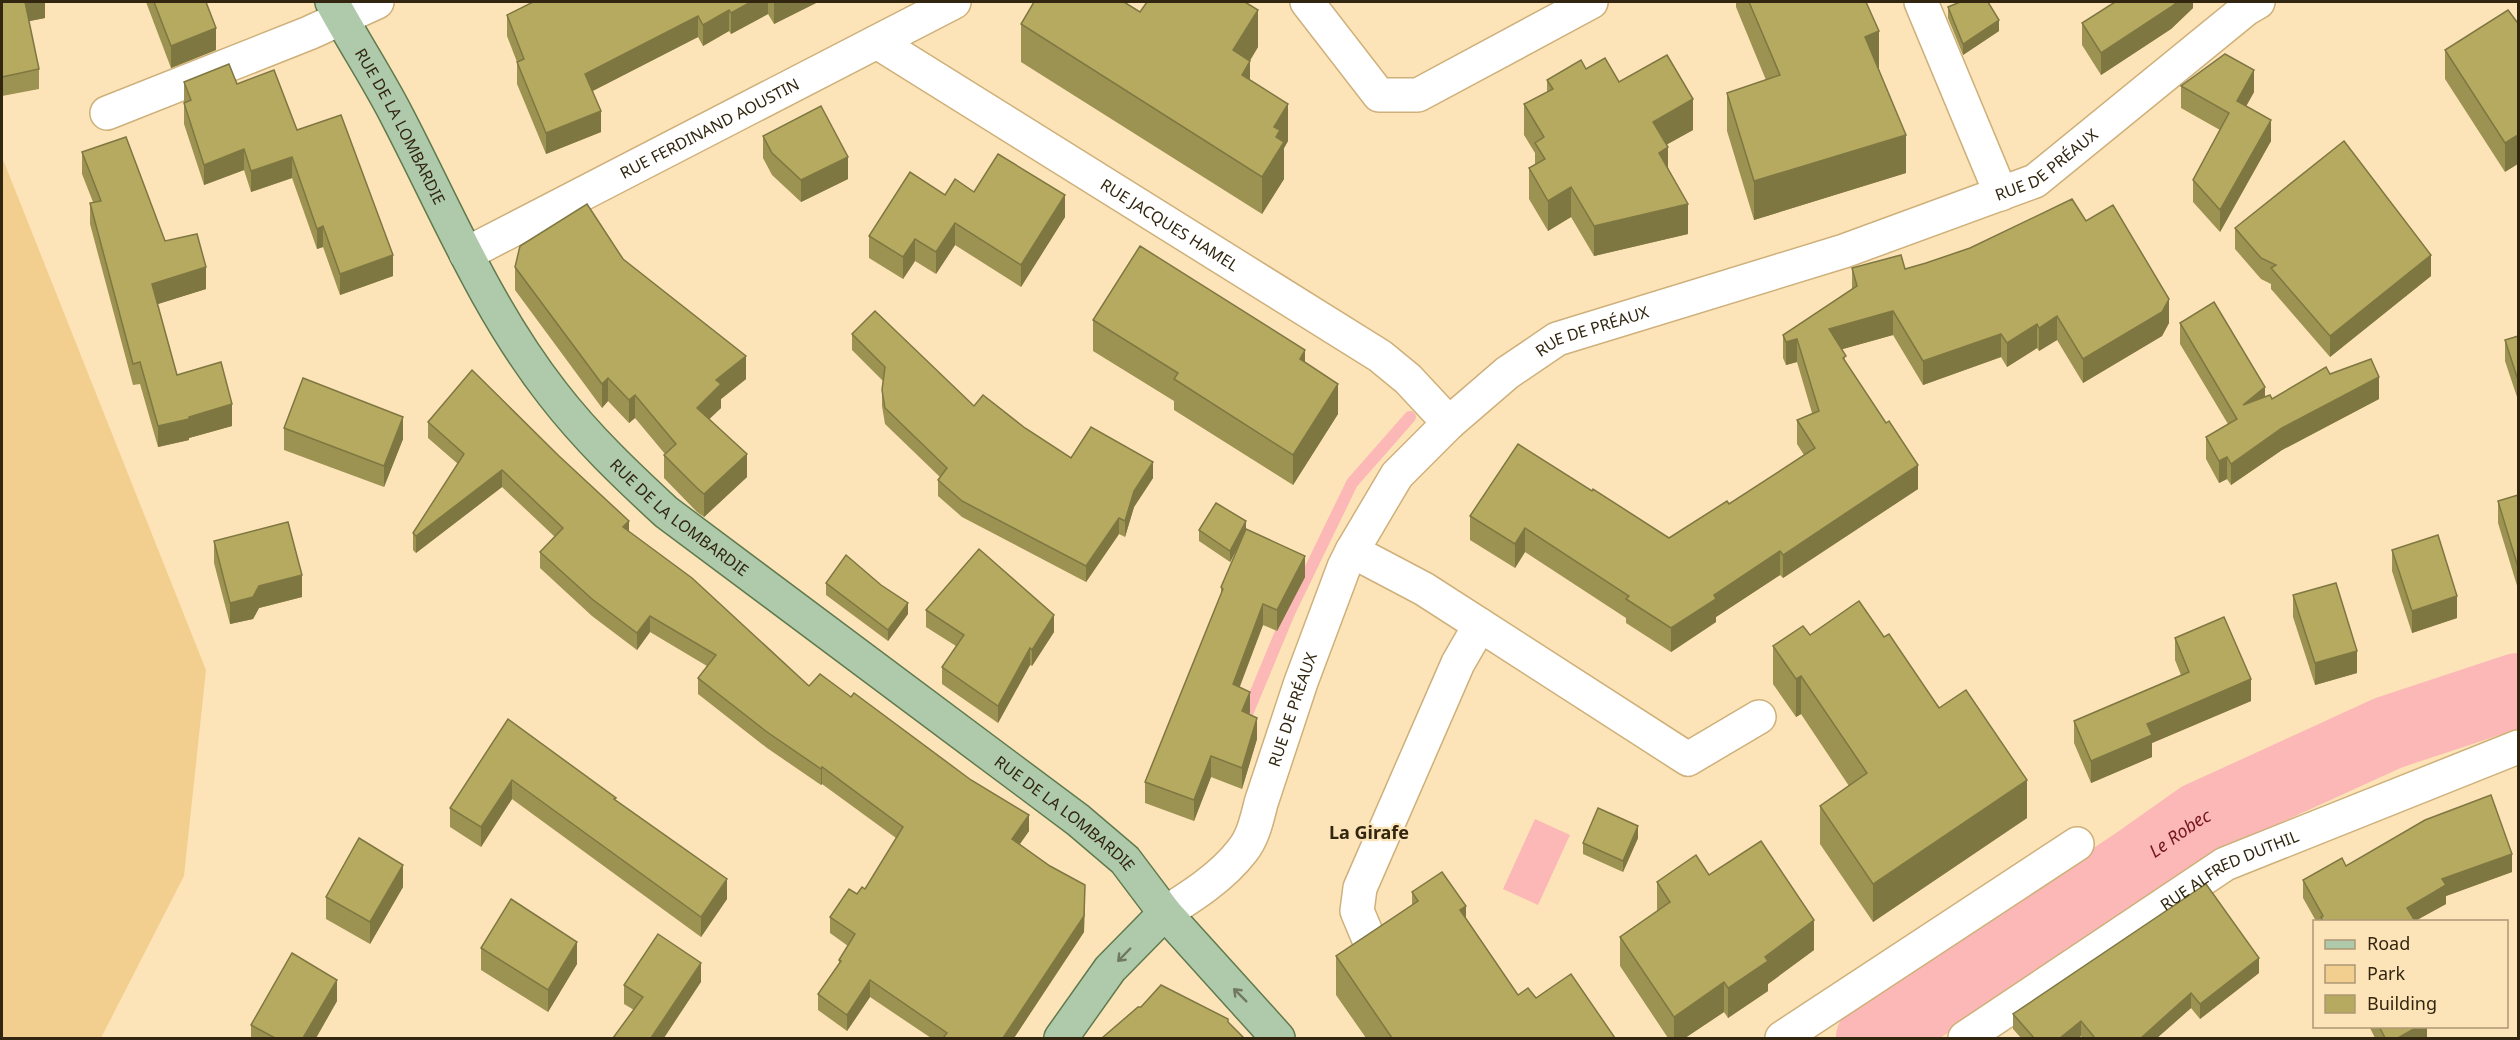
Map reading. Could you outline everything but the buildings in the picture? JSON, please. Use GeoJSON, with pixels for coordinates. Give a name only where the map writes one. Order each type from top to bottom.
{"type":"FeatureCollection","features":[{"type":"Feature","properties":{"kind":"main road","name":"RUE DE LA LOMBARDIE"},"geometry":{"type":"LineString","coordinates":[[336,10],[397,115],[492,302],[551,393],[619,469],[666,512],[1078,820],[1125,860],[1165,913],[1278,1038]]}},
{"type":"Feature","properties":{"kind":"main road"},"geometry":{"type":"LineString","coordinates":[[1061,1038],[1110,969],[1165,913]]}},
{"type":"Feature","properties":{"kind":"street"},"geometry":{"type":"LineString","coordinates":[[107,113],[309,33],[336,10],[377,2]]}},
{"type":"Feature","properties":{"kind":"street","name":"RUE FERDINAND AOUSTIN"},"geometry":{"type":"LineString","coordinates":[[466,254],[954,2]]}},
{"type":"Feature","properties":{"kind":"street"},"geometry":{"type":"LineString","coordinates":[[1307,2],[1378,95],[1418,95],[1591,2]]}},
{"type":"Feature","properties":{"kind":"street"},"geometry":{"type":"LineString","coordinates":[[1921,2],[2001,194]]}},
{"type":"Feature","properties":{"kind":"street","name":"RUE DE PRÉAUX"},"geometry":{"type":"LineString","coordinates":[[1165,913],[1200,890],[1243,851],[1257,823],[1301,682],[1344,567],[1397,475],[1449,423],[1507,373],[1557,339],[1844,251],[2035,181],[2246,9],[2258,2]]}},
{"type":"Feature","properties":{"kind":"street","name":"RUE JACQUES HAMEL"},"geometry":{"type":"LineString","coordinates":[[878,42],[1380,356],[1408,380],[1449,423]]}},
{"type":"Feature","properties":{"kind":"street"},"geometry":{"type":"LineString","coordinates":[[1352,551],[1424,589],[1688,759],[1759,717]]}},
{"type":"Feature","properties":{"kind":"street"},"geometry":{"type":"LineString","coordinates":[[1373,949],[1358,911],[1360,888],[1458,663],[1480,625]]}},
{"type":"Feature","properties":{"kind":"street","name":"RUE ALFRED DUTHIL"},"geometry":{"type":"LineString","coordinates":[[1965,1038],[2225,864],[2518,747]]}},
{"type":"Feature","properties":{"kind":"street"},"geometry":{"type":"LineString","coordinates":[[1782,1038],[2077,844]]}},
{"type":"Feature","properties":{"kind":"green space"},"geometry":{"type":"Polygon","coordinates":[[[2,157],[206,670],[184,876],[101,1038],[2,1038],[2,157]]]}},
{"type":"Feature","properties":{"kind":"shaded area"},"geometry":{"type":"Polygon","coordinates":[[[1535,819],[1570,835],[1538,905],[1503,889],[1535,819]]]}},
{"type":"Feature","properties":{"kind":"waterway"},"geometry":{"type":"LineString","coordinates":[[1244,721],[1289,613],[1352,483],[1410,417]]}},
{"type":"Feature","properties":{"kind":"waterway","name":"Le Robec"},"geometry":{"type":"LineString","coordinates":[[1873,1038],[2135,865],[2200,819],[2388,733],[2518,690]]}},
{"type":"Feature","properties":{"kind":"district","name":"La Girafe"},"geometry":{"type":"Point","coordinates":[1369,833]}}]}
